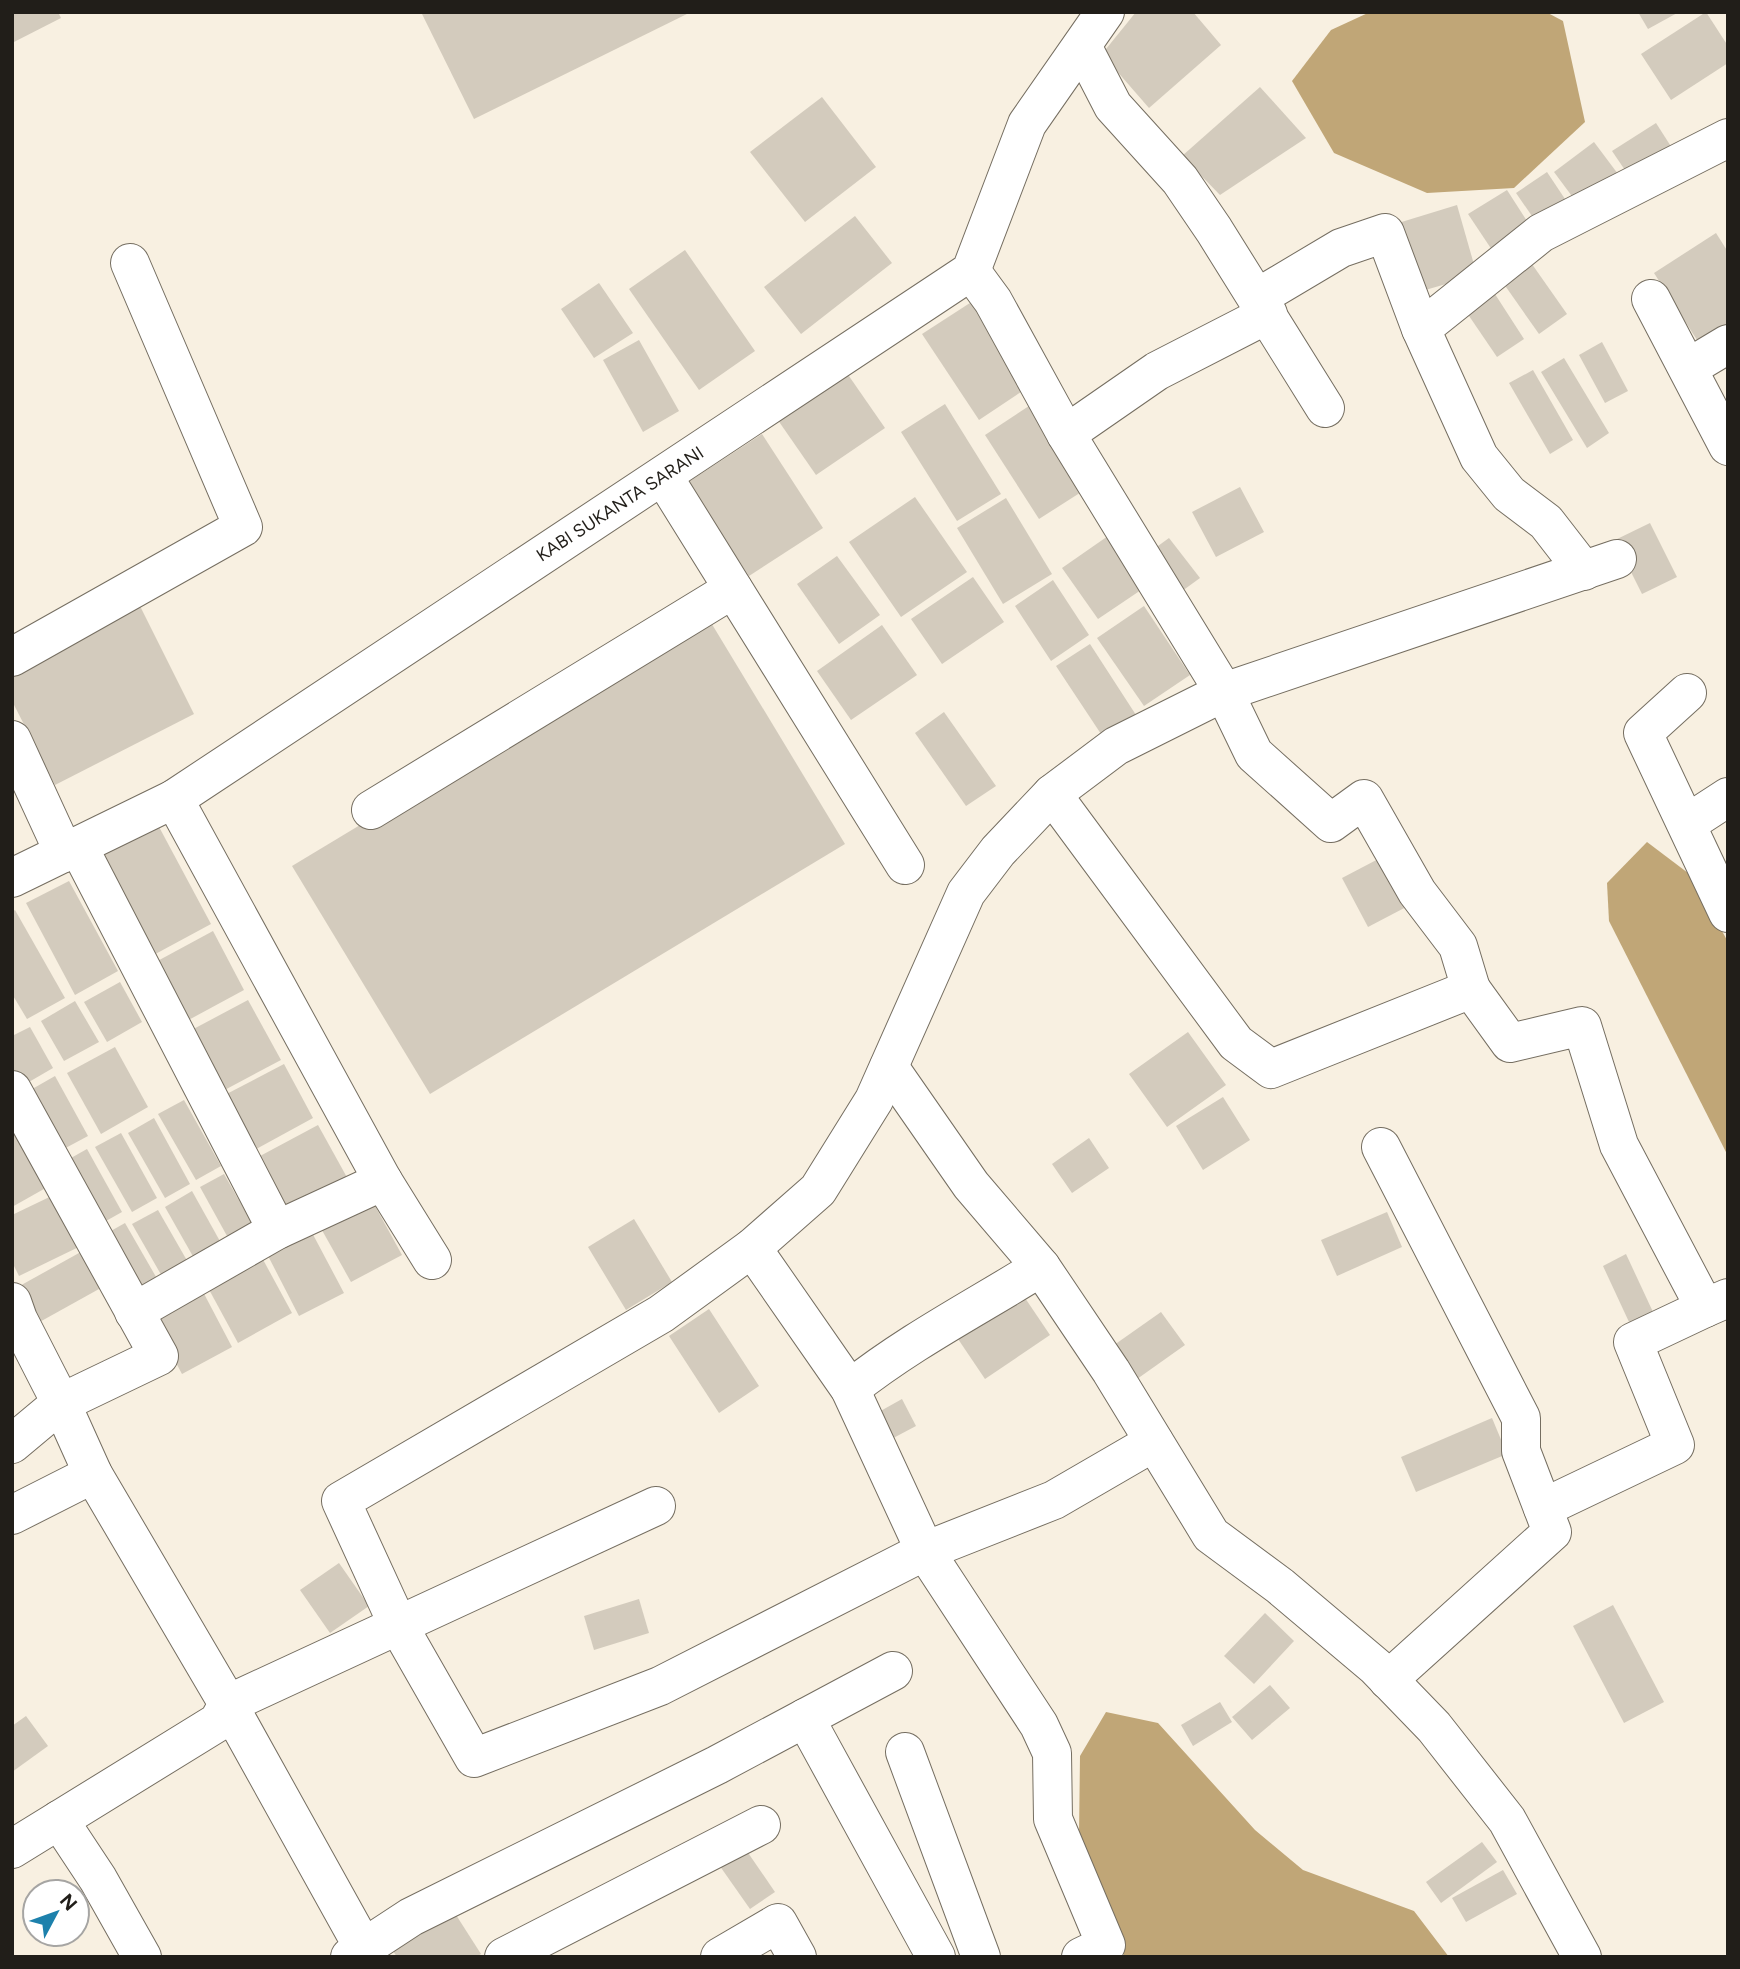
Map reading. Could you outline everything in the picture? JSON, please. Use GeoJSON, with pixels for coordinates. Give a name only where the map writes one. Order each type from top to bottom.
{"type":"FeatureCollection","features":[{"type":"Feature","properties":{"kind":"street"},"geometry":{"type":"LineString","coordinates":[[1105,12],[1027,124],[971,271],[993,301],[1066,434],[1224,692],[1254,754],[1331,824],[1364,799],[1418,892],[1458,946],[1471,989],[1510,1043],[1582,1026],[1619,1145],[1716,1303],[1633,1342],[1675,1445],[1543,1508]]}},
{"type":"Feature","properties":{"kind":"street"},"geometry":{"type":"LineString","coordinates":[[1082,46],[1113,106],[1180,180],[1325,408]]}},
{"type":"Feature","properties":{"kind":"street"},"geometry":{"type":"LineString","coordinates":[[1421,329],[1541,233],[1728,138]]}},
{"type":"Feature","properties":{"kind":"street"},"geometry":{"type":"LineString","coordinates":[[1066,434],[1157,371],[1262,306],[1341,248],[1385,233],[1421,329],[1479,457],[1509,494],[1601,565],[1224,692],[1116,746],[1052,794],[998,851],[966,894],[874,1100],[818,1190],[752,1248],[661,1314],[341,1501],[398,1625],[474,1758],[660,1686],[925,1551],[1054,1500],[1154,1442]]}},
{"type":"Feature","properties":{"kind":"street"},"geometry":{"type":"LineString","coordinates":[[12,657],[243,527],[130,263]]}},
{"type":"Feature","properties":{"kind":"street","name":"KABI SUKANTA SARANI"},"geometry":{"type":"LineString","coordinates":[[12,878],[174,799],[971,271]]}},
{"type":"Feature","properties":{"kind":"street"},"geometry":{"type":"LineString","coordinates":[[1651,299],[1728,446]]}},
{"type":"Feature","properties":{"kind":"street"},"geometry":{"type":"LineString","coordinates":[[1688,368],[1728,344]]}},
{"type":"Feature","properties":{"kind":"street"},"geometry":{"type":"LineString","coordinates":[[663,476],[905,865]]}},
{"type":"Feature","properties":{"kind":"street"},"geometry":{"type":"LineString","coordinates":[[371,810],[733,589]]}},
{"type":"Feature","properties":{"kind":"street"},"geometry":{"type":"LineString","coordinates":[[1687,693],[1643,733],[1688,823],[1728,913]]}},
{"type":"Feature","properties":{"kind":"street"},"geometry":{"type":"LineString","coordinates":[[12,740],[277,1230]]}},
{"type":"Feature","properties":{"kind":"street"},"geometry":{"type":"LineString","coordinates":[[1052,794],[1236,1043],[1271,1069],[1471,989]]}},
{"type":"Feature","properties":{"kind":"street"},"geometry":{"type":"LineString","coordinates":[[1688,823],[1728,797]]}},
{"type":"Feature","properties":{"kind":"street"},"geometry":{"type":"LineString","coordinates":[[174,799],[383,1181],[432,1260]]}},
{"type":"Feature","properties":{"kind":"street"},"geometry":{"type":"LineString","coordinates":[[888,1067],[971,1185],[1041,1266],[1111,1371],[1211,1535],[1280,1586],[1388,1680],[1434,1727],[1507,1820],[1582,1957]]}},
{"type":"Feature","properties":{"kind":"street"},"geometry":{"type":"LineString","coordinates":[[12,1090],[159,1356],[61,1403],[12,1444]]}},
{"type":"Feature","properties":{"kind":"street"},"geometry":{"type":"LineString","coordinates":[[1381,1147],[1521,1418],[1521,1451],[1552,1532],[1388,1680]]}},
{"type":"Feature","properties":{"kind":"street"},"geometry":{"type":"LineString","coordinates":[[134,1312],[277,1230],[383,1181]]}},
{"type":"Feature","properties":{"kind":"street"},"geometry":{"type":"LineString","coordinates":[[752,1248],[850,1389],[925,1551],[1039,1726],[1052,1753],[1053,1819],[1106,1945],[1081,1957]]}},
{"type":"Feature","properties":{"kind":"street"},"geometry":{"type":"LineString","coordinates":[[850,1389],[887,1360],[1041,1266]]}},
{"type":"Feature","properties":{"kind":"street"},"geometry":{"type":"LineString","coordinates":[[12,1302],[93,1474],[228,1704],[356,1952],[411,1917],[718,1765],[893,1671]]}},
{"type":"Feature","properties":{"kind":"street"},"geometry":{"type":"LineString","coordinates":[[12,1514],[93,1474]]}},
{"type":"Feature","properties":{"kind":"street"},"geometry":{"type":"LineString","coordinates":[[142,1957],[99,1879],[28,1831],[218,1722],[228,1704],[656,1506]]}},
{"type":"Feature","properties":{"kind":"street"},"geometry":{"type":"LineString","coordinates":[[804,1718],[936,1957]]}},
{"type":"Feature","properties":{"kind":"street"},"geometry":{"type":"LineString","coordinates":[[905,1752],[981,1957]]}},
{"type":"Feature","properties":{"kind":"street"},"geometry":{"type":"LineString","coordinates":[[504,1957],[567,1944],[761,1825]]}},
{"type":"Feature","properties":{"kind":"street"},"geometry":{"type":"LineString","coordinates":[[720,1957],[778,1923],[797,1957]]}},
{"type":"Feature","properties":{"kind":"shaded area"},"geometry":{"type":"Polygon","coordinates":[[[1370,12],[1546,12],[1563,21],[1585,122],[1514,188],[1427,193],[1334,153],[1292,81],[1331,30],[1370,12]]]}},
{"type":"Feature","properties":{"kind":"shaded area"},"geometry":{"type":"Polygon","coordinates":[[[1647,842],[1692,876],[1728,942],[1728,1156],[1609,921],[1607,883],[1647,842]]]}},
{"type":"Feature","properties":{"kind":"shaded area"},"geometry":{"type":"Polygon","coordinates":[[[1106,1712],[1158,1723],[1255,1830],[1303,1870],[1414,1911],[1449,1957],[1125,1957],[1098,1907],[1079,1835],[1080,1756],[1106,1712]]]}},
{"type":"Feature","properties":{"kind":"building"},"geometry":{"type":"Polygon","coordinates":[[[12,12],[58,12],[61,18],[12,43],[12,12]]]}},
{"type":"Feature","properties":{"kind":"building"},"geometry":{"type":"Polygon","coordinates":[[[421,12],[691,12],[474,119],[421,12]]]}},
{"type":"Feature","properties":{"kind":"building"},"geometry":{"type":"Polygon","coordinates":[[[1136,12],[1193,12],[1221,45],[1149,108],[1102,54],[1136,12]]]}},
{"type":"Feature","properties":{"kind":"building"},"geometry":{"type":"Polygon","coordinates":[[[1638,12],[1679,12],[1648,29],[1638,12]]]}},
{"type":"Feature","properties":{"kind":"building"},"geometry":{"type":"Polygon","coordinates":[[[1706,12],[1728,46],[1728,63],[1671,100],[1641,54],[1706,12]]]}},
{"type":"Feature","properties":{"kind":"building"},"geometry":{"type":"Polygon","coordinates":[[[1260,87],[1306,138],[1220,195],[1182,156],[1260,87]]]}},
{"type":"Feature","properties":{"kind":"building"},"geometry":{"type":"Polygon","coordinates":[[[822,97],[876,167],[805,222],[750,152],[822,97]]]}},
{"type":"Feature","properties":{"kind":"building"},"geometry":{"type":"Polygon","coordinates":[[[1656,123],[1672,148],[1629,176],[1612,151],[1656,123]]]}},
{"type":"Feature","properties":{"kind":"building"},"geometry":{"type":"Polygon","coordinates":[[[1594,142],[1621,178],[1580,207],[1554,172],[1594,142]]]}},
{"type":"Feature","properties":{"kind":"building"},"geometry":{"type":"Polygon","coordinates":[[[1547,172],[1571,208],[1541,229],[1516,193],[1547,172]]]}},
{"type":"Feature","properties":{"kind":"building"},"geometry":{"type":"Polygon","coordinates":[[[1507,190],[1534,232],[1496,256],[1468,214],[1507,190]]]}},
{"type":"Feature","properties":{"kind":"building"},"geometry":{"type":"Polygon","coordinates":[[[1457,205],[1477,275],[1415,293],[1395,224],[1457,205]]]}},
{"type":"Feature","properties":{"kind":"building"},"geometry":{"type":"Polygon","coordinates":[[[855,216],[892,263],[801,334],[764,287],[855,216]]]}},
{"type":"Feature","properties":{"kind":"building"},"geometry":{"type":"Polygon","coordinates":[[[1716,233],[1728,252],[1728,325],[1699,343],[1654,273],[1716,233]]]}},
{"type":"Feature","properties":{"kind":"building"},"geometry":{"type":"Polygon","coordinates":[[[685,250],[755,351],[699,390],[629,289],[685,250]]]}},
{"type":"Feature","properties":{"kind":"building"},"geometry":{"type":"Polygon","coordinates":[[[1527,257],[1567,314],[1539,334],[1499,277],[1527,257]]]}},
{"type":"Feature","properties":{"kind":"building"},"geometry":{"type":"Polygon","coordinates":[[[599,283],[633,333],[594,358],[561,309],[599,283]]]}},
{"type":"Feature","properties":{"kind":"building"},"geometry":{"type":"Polygon","coordinates":[[[1493,291],[1524,339],[1497,357],[1465,310],[1493,291]]]}},
{"type":"Feature","properties":{"kind":"building"},"geometry":{"type":"Polygon","coordinates":[[[973,301],[1030,386],[979,420],[922,334],[973,301]]]}},
{"type":"Feature","properties":{"kind":"building"},"geometry":{"type":"Polygon","coordinates":[[[639,340],[679,411],[643,432],[603,360],[639,340]]]}},
{"type":"Feature","properties":{"kind":"building"},"geometry":{"type":"Polygon","coordinates":[[[1602,342],[1628,391],[1605,403],[1579,355],[1602,342]]]}},
{"type":"Feature","properties":{"kind":"building"},"geometry":{"type":"Polygon","coordinates":[[[1564,358],[1609,433],[1587,448],[1541,372],[1564,358]]]}},
{"type":"Feature","properties":{"kind":"building"},"geometry":{"type":"Polygon","coordinates":[[[842,366],[885,428],[816,475],[773,413],[842,366]]]}},
{"type":"Feature","properties":{"kind":"building"},"geometry":{"type":"Polygon","coordinates":[[[1533,370],[1573,440],[1550,454],[1509,383],[1533,370]]]}},
{"type":"Feature","properties":{"kind":"building"},"geometry":{"type":"Polygon","coordinates":[[[945,404],[1001,494],[957,521],[901,432],[945,404]]]}},
{"type":"Feature","properties":{"kind":"building"},"geometry":{"type":"Polygon","coordinates":[[[1032,404],[1086,489],[1039,519],[985,435],[1032,404]]]}},
{"type":"Feature","properties":{"kind":"building"},"geometry":{"type":"Polygon","coordinates":[[[762,434],[823,528],[749,576],[687,483],[762,434]]]}},
{"type":"Feature","properties":{"kind":"building"},"geometry":{"type":"Polygon","coordinates":[[[1240,487],[1264,532],[1216,557],[1192,512],[1240,487]]]}},
{"type":"Feature","properties":{"kind":"building"},"geometry":{"type":"Polygon","coordinates":[[[915,497],[967,572],[901,617],[849,542],[915,497]]]}},
{"type":"Feature","properties":{"kind":"building"},"geometry":{"type":"Polygon","coordinates":[[[1006,498],[1052,574],[1003,604],[957,528],[1006,498]]]}},
{"type":"Feature","properties":{"kind":"building"},"geometry":{"type":"Polygon","coordinates":[[[1650,523],[1677,577],[1642,594],[1615,540],[1650,523]]]}},
{"type":"Feature","properties":{"kind":"building"},"geometry":{"type":"Polygon","coordinates":[[[1108,536],[1144,588],[1098,619],[1062,568],[1108,536]]]}},
{"type":"Feature","properties":{"kind":"building"},"geometry":{"type":"Polygon","coordinates":[[[1169,538],[1200,578],[1178,594],[1147,554],[1169,538]]]}},
{"type":"Feature","properties":{"kind":"building"},"geometry":{"type":"Polygon","coordinates":[[[837,556],[880,615],[839,644],[797,584],[837,556]]]}},
{"type":"Feature","properties":{"kind":"building"},"geometry":{"type":"Polygon","coordinates":[[[973,577],[1004,622],[942,664],[911,619],[973,577]]]}},
{"type":"Feature","properties":{"kind":"building"},"geometry":{"type":"Polygon","coordinates":[[[1053,580],[1089,635],[1051,661],[1015,606],[1053,580]]]}},
{"type":"Feature","properties":{"kind":"building"},"geometry":{"type":"Polygon","coordinates":[[[138,602],[194,714],[55,785],[12,701],[12,665],[138,602]]]}},
{"type":"Feature","properties":{"kind":"building"},"geometry":{"type":"Polygon","coordinates":[[[1144,606],[1190,675],[1144,706],[1097,638],[1144,606]]]}},
{"type":"Feature","properties":{"kind":"building"},"geometry":{"type":"Polygon","coordinates":[[[707,616],[845,844],[430,1094],[292,866],[707,616]]]}},
{"type":"Feature","properties":{"kind":"building"},"geometry":{"type":"Polygon","coordinates":[[[882,625],[917,675],[851,720],[817,671],[882,625]]]}},
{"type":"Feature","properties":{"kind":"building"},"geometry":{"type":"Polygon","coordinates":[[[1090,644],[1136,715],[1103,737],[1056,666],[1090,644]]]}},
{"type":"Feature","properties":{"kind":"building"},"geometry":{"type":"Polygon","coordinates":[[[944,712],[996,786],[966,806],[915,733],[944,712]]]}},
{"type":"Feature","properties":{"kind":"building"},"geometry":{"type":"Polygon","coordinates":[[[158,825],[211,924],[148,958],[95,859],[158,825]]]}},
{"type":"Feature","properties":{"kind":"building"},"geometry":{"type":"Polygon","coordinates":[[[1384,856],[1410,905],[1368,927],[1342,878],[1384,856]]]}},
{"type":"Feature","properties":{"kind":"building"},"geometry":{"type":"Polygon","coordinates":[[[69,881],[118,971],[75,995],[26,903],[69,881]]]}},
{"type":"Feature","properties":{"kind":"building"},"geometry":{"type":"Polygon","coordinates":[[[15,910],[65,998],[27,1019],[12,994],[12,912],[15,910]]]}},
{"type":"Feature","properties":{"kind":"building"},"geometry":{"type":"Polygon","coordinates":[[[213,931],[244,990],[183,1023],[152,964],[213,931]]]}},
{"type":"Feature","properties":{"kind":"building"},"geometry":{"type":"Polygon","coordinates":[[[120,982],[142,1022],[107,1042],[84,1002],[120,982]]]}},
{"type":"Feature","properties":{"kind":"building"},"geometry":{"type":"Polygon","coordinates":[[[248,1000],[281,1060],[219,1093],[186,1033],[248,1000]]]}},
{"type":"Feature","properties":{"kind":"building"},"geometry":{"type":"Polygon","coordinates":[[[75,1001],[99,1042],[64,1061],[41,1021],[75,1001]]]}},
{"type":"Feature","properties":{"kind":"building"},"geometry":{"type":"Polygon","coordinates":[[[30,1027],[53,1068],[22,1086],[12,1067],[12,1036],[30,1027]]]}},
{"type":"Feature","properties":{"kind":"building"},"geometry":{"type":"Polygon","coordinates":[[[1188,1032],[1226,1085],[1167,1127],[1129,1074],[1188,1032]]]}},
{"type":"Feature","properties":{"kind":"building"},"geometry":{"type":"Polygon","coordinates":[[[115,1047],[148,1107],[101,1134],[67,1073],[115,1047]]]}},
{"type":"Feature","properties":{"kind":"building"},"geometry":{"type":"Polygon","coordinates":[[[284,1064],[313,1118],[247,1154],[217,1099],[284,1064]]]}},
{"type":"Feature","properties":{"kind":"building"},"geometry":{"type":"Polygon","coordinates":[[[55,1076],[88,1136],[60,1151],[27,1092],[55,1076]]]}},
{"type":"Feature","properties":{"kind":"building"},"geometry":{"type":"Polygon","coordinates":[[[1223,1097],[1250,1140],[1203,1170],[1176,1126],[1223,1097]]]}},
{"type":"Feature","properties":{"kind":"building"},"geometry":{"type":"Polygon","coordinates":[[[184,1100],[221,1166],[196,1180],[158,1114],[184,1100]]]}},
{"type":"Feature","properties":{"kind":"building"},"geometry":{"type":"Polygon","coordinates":[[[12,1114],[51,1185],[12,1207],[12,1114]]]}},
{"type":"Feature","properties":{"kind":"building"},"geometry":{"type":"Polygon","coordinates":[[[154,1118],[190,1184],[165,1198],[128,1133],[154,1118]]]}},
{"type":"Feature","properties":{"kind":"building"},"geometry":{"type":"Polygon","coordinates":[[[318,1125],[349,1181],[278,1220],[247,1163],[318,1125]]]}},
{"type":"Feature","properties":{"kind":"building"},"geometry":{"type":"Polygon","coordinates":[[[121,1133],[157,1198],[132,1212],[95,1147],[121,1133]]]}},
{"type":"Feature","properties":{"kind":"building"},"geometry":{"type":"Polygon","coordinates":[[[1089,1138],[1109,1168],[1072,1193],[1052,1164],[1089,1138]]]}},
{"type":"Feature","properties":{"kind":"building"},"geometry":{"type":"Polygon","coordinates":[[[87,1149],[122,1212],[97,1226],[62,1163],[87,1149]]]}},
{"type":"Feature","properties":{"kind":"building"},"geometry":{"type":"Polygon","coordinates":[[[224,1174],[257,1232],[232,1245],[200,1187],[224,1174]]]}},
{"type":"Feature","properties":{"kind":"building"},"geometry":{"type":"Polygon","coordinates":[[[62,1191],[87,1243],[19,1276],[12,1262],[12,1215],[62,1191]]]}},
{"type":"Feature","properties":{"kind":"building"},"geometry":{"type":"Polygon","coordinates":[[[192,1191],[226,1252],[199,1267],[165,1207],[192,1191]]]}},
{"type":"Feature","properties":{"kind":"building"},"geometry":{"type":"Polygon","coordinates":[[[369,1195],[402,1255],[351,1282],[318,1223],[369,1195]]]}},
{"type":"Feature","properties":{"kind":"building"},"geometry":{"type":"Polygon","coordinates":[[[158,1210],[193,1271],[167,1285],[132,1224],[158,1210]]]}},
{"type":"Feature","properties":{"kind":"building"},"geometry":{"type":"Polygon","coordinates":[[[1387,1212],[1402,1247],[1337,1276],[1321,1240],[1387,1212]]]}},
{"type":"Feature","properties":{"kind":"building"},"geometry":{"type":"Polygon","coordinates":[[[634,1219],[672,1282],[626,1310],[588,1247],[634,1219]]]}},
{"type":"Feature","properties":{"kind":"building"},"geometry":{"type":"Polygon","coordinates":[[[125,1223],[163,1289],[140,1302],[102,1236],[125,1223]]]}},
{"type":"Feature","properties":{"kind":"building"},"geometry":{"type":"Polygon","coordinates":[[[309,1227],[344,1293],[299,1316],[265,1250],[309,1227]]]}},
{"type":"Feature","properties":{"kind":"building"},"geometry":{"type":"Polygon","coordinates":[[[88,1248],[108,1284],[36,1324],[16,1288],[88,1248]]]}},
{"type":"Feature","properties":{"kind":"building"},"geometry":{"type":"Polygon","coordinates":[[[260,1254],[292,1313],[238,1343],[206,1284],[260,1254]]]}},
{"type":"Feature","properties":{"kind":"building"},"geometry":{"type":"Polygon","coordinates":[[[1626,1254],[1653,1312],[1629,1322],[1603,1266],[1626,1254]]]}},
{"type":"Feature","properties":{"kind":"building"},"geometry":{"type":"Polygon","coordinates":[[[201,1288],[232,1347],[182,1374],[150,1314],[201,1288]]]}},
{"type":"Feature","properties":{"kind":"building"},"geometry":{"type":"Polygon","coordinates":[[[1021,1292],[1050,1335],[985,1379],[956,1336],[1021,1292]]]}},
{"type":"Feature","properties":{"kind":"building"},"geometry":{"type":"Polygon","coordinates":[[[709,1309],[759,1386],[719,1413],[669,1336],[709,1309]]]}},
{"type":"Feature","properties":{"kind":"building"},"geometry":{"type":"Polygon","coordinates":[[[1161,1312],[1185,1345],[1130,1384],[1107,1350],[1161,1312]]]}},
{"type":"Feature","properties":{"kind":"building"},"geometry":{"type":"Polygon","coordinates":[[[902,1399],[916,1426],[882,1444],[868,1418],[902,1399]]]}},
{"type":"Feature","properties":{"kind":"building"},"geometry":{"type":"Polygon","coordinates":[[[1492,1418],[1507,1454],[1416,1492],[1401,1457],[1492,1418]]]}},
{"type":"Feature","properties":{"kind":"building"},"geometry":{"type":"Polygon","coordinates":[[[339,1563],[369,1606],[330,1633],[300,1590],[339,1563]]]}},
{"type":"Feature","properties":{"kind":"building"},"geometry":{"type":"Polygon","coordinates":[[[639,1599],[649,1633],[594,1650],[584,1616],[639,1599]]]}},
{"type":"Feature","properties":{"kind":"building"},"geometry":{"type":"Polygon","coordinates":[[[1613,1605],[1664,1702],[1624,1723],[1573,1626],[1613,1605]]]}},
{"type":"Feature","properties":{"kind":"building"},"geometry":{"type":"Polygon","coordinates":[[[1265,1613],[1294,1641],[1254,1684],[1224,1656],[1265,1613]]]}},
{"type":"Feature","properties":{"kind":"building"},"geometry":{"type":"Polygon","coordinates":[[[1270,1685],[1290,1708],[1252,1740],[1232,1717],[1270,1685]]]}},
{"type":"Feature","properties":{"kind":"building"},"geometry":{"type":"Polygon","coordinates":[[[1220,1702],[1232,1722],[1193,1746],[1181,1725],[1220,1702]]]}},
{"type":"Feature","properties":{"kind":"building"},"geometry":{"type":"Polygon","coordinates":[[[26,1716],[48,1746],[12,1772],[12,1726],[26,1716]]]}},
{"type":"Feature","properties":{"kind":"building"},"geometry":{"type":"Polygon","coordinates":[[[1482,1842],[1497,1862],[1441,1903],[1426,1882],[1482,1842]]]}},
{"type":"Feature","properties":{"kind":"building"},"geometry":{"type":"Polygon","coordinates":[[[742,1844],[775,1892],[750,1909],[717,1862],[742,1844]]]}},
{"type":"Feature","properties":{"kind":"building"},"geometry":{"type":"Polygon","coordinates":[[[1503,1870],[1517,1894],[1466,1922],[1452,1898],[1503,1870]]]}},
{"type":"Feature","properties":{"kind":"building"},"geometry":{"type":"Polygon","coordinates":[[[449,1904],[481,1954],[476,1957],[397,1957],[387,1942],[449,1904]]]}}]}
